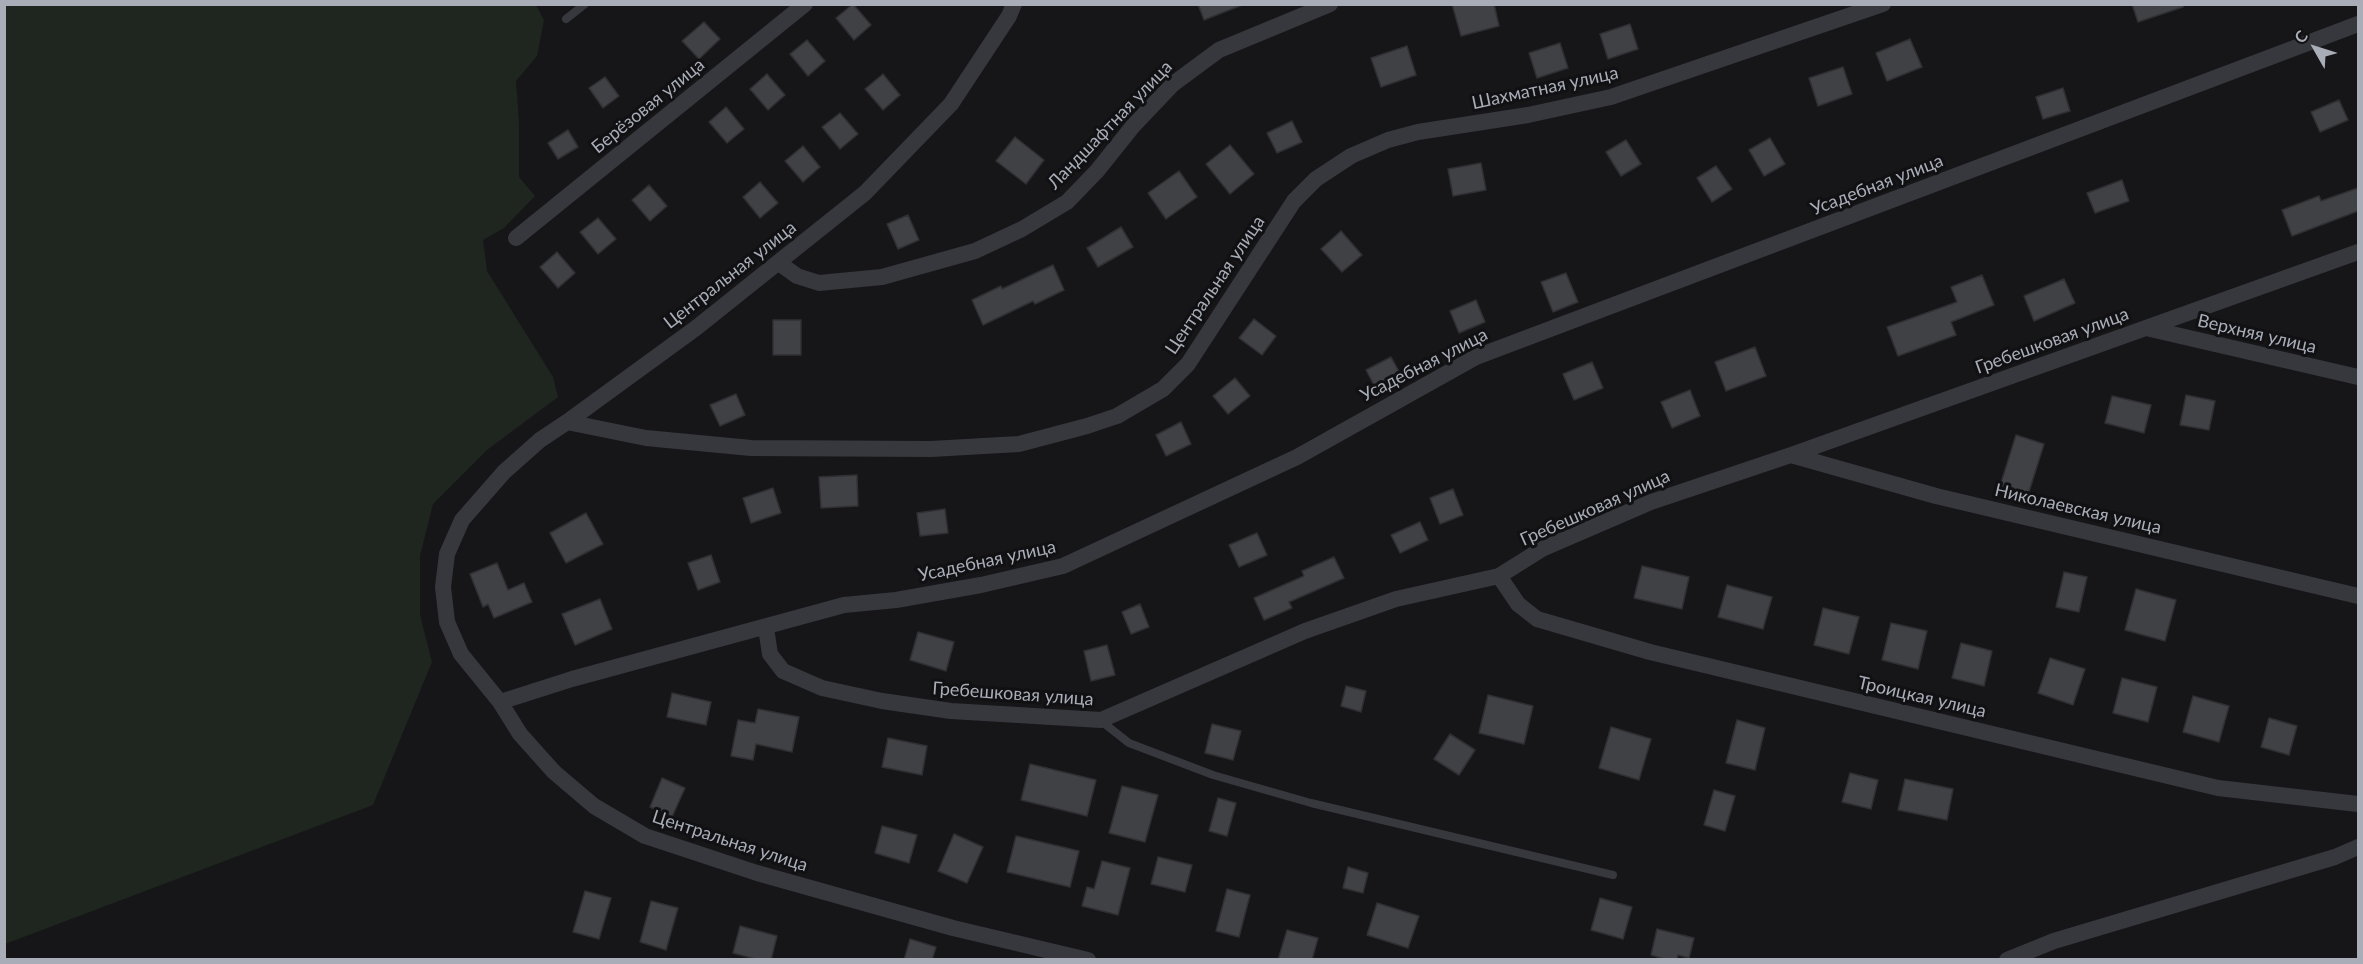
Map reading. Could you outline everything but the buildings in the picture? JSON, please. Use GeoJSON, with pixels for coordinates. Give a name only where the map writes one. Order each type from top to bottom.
{"type":"FeatureCollection","features":[{"type":"Feature","properties":{"kind":"street","name":"Берёзовая улица"},"geometry":{"type":"LineString","coordinates":[[516,238],[805,4]]}},
{"type":"Feature","properties":{"kind":"street","name":"Центральная улица"},"geometry":{"type":"LineString","coordinates":[[1014,4],[1009,16],[951,104],[865,193],[779,263],[540,440],[504,472],[462,520],[447,554],[442,587],[447,622],[461,654],[500,702],[520,734],[554,772],[594,806],[645,836],[757,873],[920,919],[1088,960]]}},
{"type":"Feature","properties":{"kind":"street","name":"Ландшафтная улица"},"geometry":{"type":"LineString","coordinates":[[779,263],[797,276],[819,284],[882,277],[975,251],[1022,229],[1067,202],[1173,84],[1219,50],[1330,4]]}},
{"type":"Feature","properties":{"kind":"street","name":"Шахматная улица"},"geometry":{"type":"LineString","coordinates":[[1294,201],[1316,179],[1351,156],[1388,140],[1418,132],[1528,115],[1611,97],[1883,4]]}},
{"type":"Feature","properties":{"kind":"street","name":"Усадебная улица"},"geometry":{"type":"LineString","coordinates":[[500,702],[572,679],[844,605],[896,600],[981,585],[1063,566],[1297,457],[1476,357],[2358,24]]}},
{"type":"Feature","properties":{"kind":"street","name":"Центральная улица"},"geometry":{"type":"LineString","coordinates":[[567,422],[646,438],[751,448],[931,449],[1019,444],[1087,426],[1117,416],[1144,402],[1163,389],[1188,364],[1294,201]]}},
{"type":"Feature","properties":{"kind":"street","name":"Гребешковая улица"},"geometry":{"type":"LineString","coordinates":[[766,628],[770,654],[783,671],[822,687],[882,701],[951,711],[1101,720],[1305,631],[1396,599],[1499,576],[1542,549],[1651,502],[2358,252]]}},
{"type":"Feature","properties":{"kind":"street","name":"Верхняя улица"},"geometry":{"type":"LineString","coordinates":[[2146,328],[2358,377]]}},
{"type":"Feature","properties":{"kind":"street","name":"Николаевская улица"},"geometry":{"type":"LineString","coordinates":[[1791,454],[1936,496],[2358,596]]}},
{"type":"Feature","properties":{"kind":"street","name":"Троицкая улица"},"geometry":{"type":"LineString","coordinates":[[1499,576],[1518,604],[1537,619],[1650,652],[2218,788],[2358,804]]}},
{"type":"Feature","properties":{"kind":"street"},"geometry":{"type":"LineString","coordinates":[[2007,960],[2054,941],[2335,857],[2358,847]]}},
{"type":"Feature","properties":{"kind":"lane"},"geometry":{"type":"LineString","coordinates":[[566,19],[585,4]]}},
{"type":"Feature","properties":{"kind":"lane"},"geometry":{"type":"LineString","coordinates":[[1101,720],[1129,743],[1213,775],[1311,803],[1613,875]]}},
{"type":"Feature","properties":{"kind":"shaded area"},"geometry":{"type":"Polygon","coordinates":[[[5,4],[536,5],[544,20],[537,56],[516,81],[519,177],[535,196],[504,228],[483,240],[487,271],[553,377],[558,397],[487,450],[433,504],[420,556],[420,615],[432,662],[373,805],[5,944],[5,4]]]}}]}
